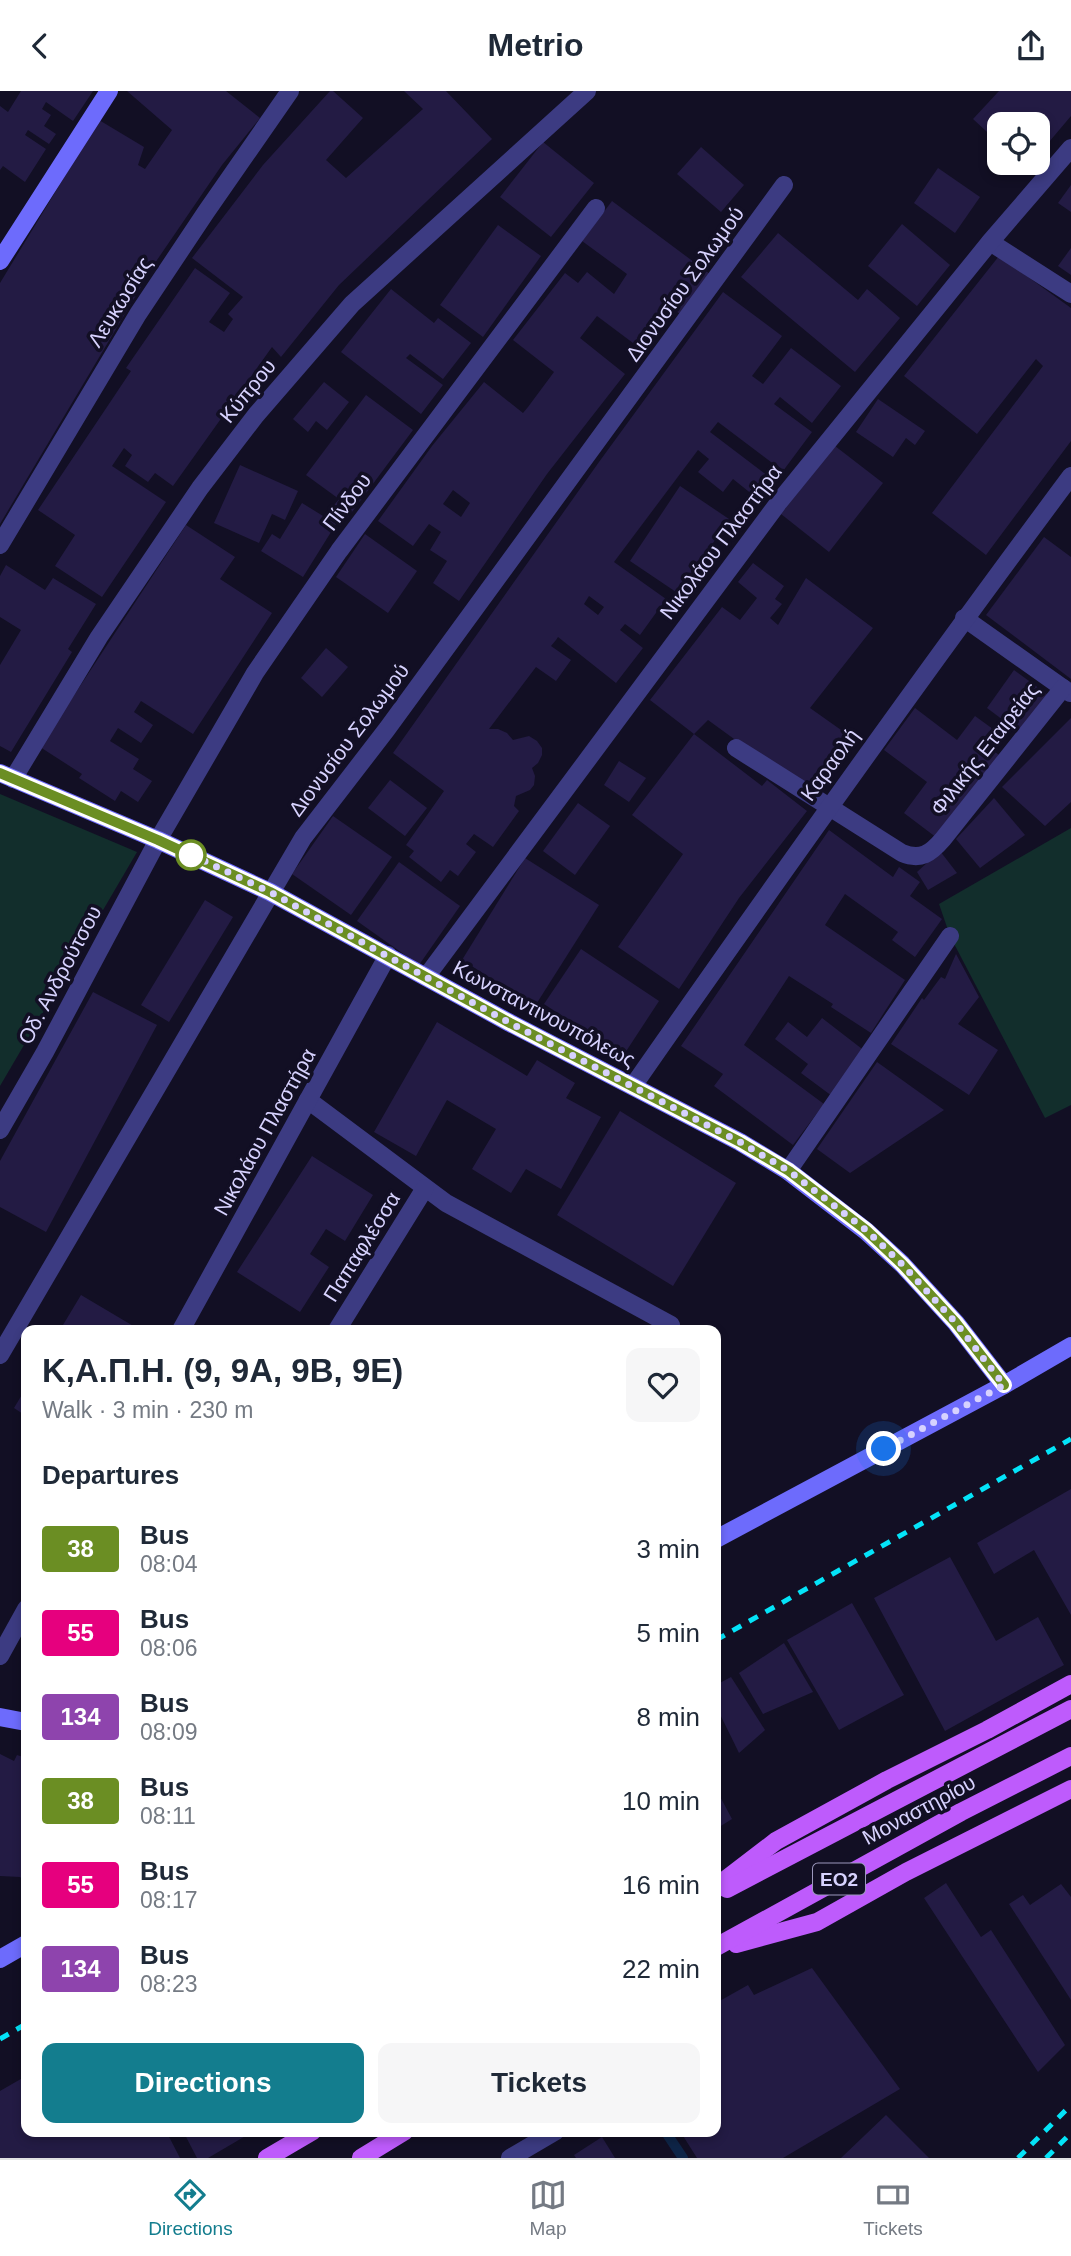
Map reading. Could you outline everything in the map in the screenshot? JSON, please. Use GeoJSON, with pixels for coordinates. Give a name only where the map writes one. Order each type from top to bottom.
{"type":"FeatureCollection","features":[{"type":"Feature","properties":{"kind":"main road"},"geometry":{"type":"LineString","coordinates":[[721,1883],[776,1841],[1071,1684]]}},
{"type":"Feature","properties":{"kind":"main road","name":"Μοναστηρίου"},"geometry":{"type":"LineString","coordinates":[[721,1892],[1071,1709]]}},
{"type":"Feature","properties":{"kind":"main road","name":"Μοναστηρίου"},"geometry":{"type":"LineString","coordinates":[[721,1945],[961,1812],[1071,1756]]}},
{"type":"Feature","properties":{"kind":"main road"},"geometry":{"type":"LineString","coordinates":[[721,1947],[817,1922],[906,1872],[1071,1789]]}},
{"type":"Feature","properties":{"kind":"main road"},"geometry":{"type":"LineString","coordinates":[[267,2158],[303,2137]]}},
{"type":"Feature","properties":{"kind":"main road"},"geometry":{"type":"LineString","coordinates":[[361,2158],[395,2137]]}},
{"type":"Feature","properties":{"kind":"street"},"geometry":{"type":"LineString","coordinates":[[0,261],[109,91]]}},
{"type":"Feature","properties":{"kind":"street","name":"Λευκωσίας"},"geometry":{"type":"LineString","coordinates":[[0,545],[138,314],[290,91]]}},
{"type":"Feature","properties":{"kind":"street","name":"Κύπρου"},"geometry":{"type":"LineString","coordinates":[[7,776],[200,488],[256,415],[352,304],[587,91]]}},
{"type":"Feature","properties":{"kind":"street","name":"Νικολάου Πλαστήρα"},"geometry":{"type":"LineString","coordinates":[[426,977],[779,502],[990,241],[1071,148]]}},
{"type":"Feature","properties":{"kind":"street","name":"Διονυσίου Σολωμού"},"geometry":{"type":"LineString","coordinates":[[0,1355],[303,838],[395,718],[784,185]]}},
{"type":"Feature","properties":{"kind":"street","name":"Πίνδου"},"geometry":{"type":"LineString","coordinates":[[158,840],[255,673],[309,593],[596,208]]}},
{"type":"Feature","properties":{"kind":"street"},"geometry":{"type":"LineString","coordinates":[[990,241],[1071,294]]}},
{"type":"Feature","properties":{"kind":"street","name":"Καραολή"},"geometry":{"type":"LineString","coordinates":[[633,1086],[828,807],[964,618],[1071,477]]}},
{"type":"Feature","properties":{"kind":"street"},"geometry":{"type":"LineString","coordinates":[[964,618],[1067,691]]}},
{"type":"Feature","properties":{"kind":"street","name":"Φιλικής Εταιρείας"},"geometry":{"type":"LineString","coordinates":[[736,748],[910,857],[919,857],[928,855],[943,839],[1067,691]]}},
{"type":"Feature","properties":{"kind":"street","name":"Κωνσταντινουπόλεως"},"geometry":{"type":"LineString","coordinates":[[7,776],[158,840],[270,892],[740,1142],[789,1171],[866,1230],[902,1264],[956,1323],[1004,1385]]}},
{"type":"Feature","properties":{"kind":"street","name":"Οδ. Ανδρούτσου"},"geometry":{"type":"LineString","coordinates":[[0,1130],[45,1052],[158,840]]}},
{"type":"Feature","properties":{"kind":"street"},"geometry":{"type":"LineString","coordinates":[[789,1171],[950,936]]}},
{"type":"Feature","properties":{"kind":"street","name":"Νικολάου Πλαστήρα"},"geometry":{"type":"LineString","coordinates":[[184,1325],[388,955]]}},
{"type":"Feature","properties":{"kind":"street"},"geometry":{"type":"LineString","coordinates":[[308,1100],[425,1188],[469,1217],[671,1325]]}},
{"type":"Feature","properties":{"kind":"street","name":"Παπαφλέσσα"},"geometry":{"type":"LineString","coordinates":[[340,1325],[425,1188]]}},
{"type":"Feature","properties":{"kind":"street"},"geometry":{"type":"LineString","coordinates":[[721,1535],[1004,1385],[1071,1346]]}},
{"type":"Feature","properties":{"kind":"street"},"geometry":{"type":"LineString","coordinates":[[0,1656],[21,1618]]}},
{"type":"Feature","properties":{"kind":"street"},"geometry":{"type":"LineString","coordinates":[[0,1717],[21,1721]]}},
{"type":"Feature","properties":{"kind":"street"},"geometry":{"type":"LineString","coordinates":[[0,1959],[21,1947]]}},
{"type":"Feature","properties":{"kind":"street"},"geometry":{"type":"LineString","coordinates":[[510,2158],[546,2137]]}},
{"type":"Feature","properties":{"kind":"green space"},"geometry":{"type":"Polygon","coordinates":[[[0,794],[137,852],[0,1086],[0,794]]]}},
{"type":"Feature","properties":{"kind":"green space"},"geometry":{"type":"Polygon","coordinates":[[[1071,828],[1071,1105],[1045,1118],[950,936],[939,904],[1071,828]]]}},
{"type":"Feature","properties":{"kind":"building"},"geometry":{"type":"Polygon","coordinates":[[[21,91],[93,91],[73,121],[46,102],[42,109],[51,115],[44,126],[56,134],[49,144],[28,130],[25,135],[46,149],[25,182],[3,166],[0,170],[0,106],[8,112],[21,91]]]}},
{"type":"Feature","properties":{"kind":"building"},"geometry":{"type":"Polygon","coordinates":[[[127,91],[226,91],[260,118],[222,165],[157,260],[0,524],[0,283],[99,120],[144,147],[138,165],[145,169],[172,130],[127,91]]]}},
{"type":"Feature","properties":{"kind":"building"},"geometry":{"type":"Polygon","coordinates":[[[330,91],[363,118],[326,160],[346,178],[423,109],[404,91],[446,91],[492,139],[339,285],[281,357],[272,347],[173,486],[155,473],[148,482],[125,466],[132,455],[124,448],[112,466],[166,502],[102,597],[55,566],[75,535],[38,510],[131,371],[126,368],[195,268],[230,293],[209,322],[224,332],[233,319],[228,314],[243,297],[192,258],[263,165],[330,91]]]}},
{"type":"Feature","properties":{"kind":"building"},"geometry":{"type":"Polygon","coordinates":[[[999,91],[1071,91],[1071,116],[1050,141],[1050,112],[987,112],[987,132],[973,119],[999,91]]]}},
{"type":"Feature","properties":{"kind":"building"},"geometry":{"type":"Polygon","coordinates":[[[543,142],[594,183],[551,237],[500,197],[543,142]]]}},
{"type":"Feature","properties":{"kind":"building"},"geometry":{"type":"Polygon","coordinates":[[[701,147],[744,185],[721,212],[677,174],[701,147]]]}},
{"type":"Feature","properties":{"kind":"building"},"geometry":{"type":"Polygon","coordinates":[[[938,168],[980,197],[955,233],[914,203],[938,168]]]}},
{"type":"Feature","properties":{"kind":"building"},"geometry":{"type":"Polygon","coordinates":[[[1071,185],[1071,212],[1058,203],[1071,185]]]}},
{"type":"Feature","properties":{"kind":"building"},"geometry":{"type":"Polygon","coordinates":[[[612,201],[710,274],[680,314],[672,308],[641,349],[597,316],[580,338],[625,374],[547,474],[459,601],[433,583],[447,561],[430,550],[441,532],[429,524],[413,546],[378,521],[432,446],[484,382],[523,413],[528,407],[554,372],[513,340],[565,273],[578,283],[587,272],[614,294],[627,274],[582,241],[612,201]],[[453,490],[443,504],[461,517],[470,503],[453,490]]]}},
{"type":"Feature","properties":{"kind":"building"},"geometry":{"type":"Polygon","coordinates":[[[902,224],[950,265],[917,306],[868,266],[902,224]]]}},
{"type":"Feature","properties":{"kind":"building"},"geometry":{"type":"Polygon","coordinates":[[[498,225],[541,256],[483,337],[440,305],[498,225]]]}},
{"type":"Feature","properties":{"kind":"building"},"geometry":{"type":"Polygon","coordinates":[[[778,233],[858,300],[867,289],[900,318],[855,372],[741,277],[778,233]]]}},
{"type":"Feature","properties":{"kind":"building"},"geometry":{"type":"Polygon","coordinates":[[[1071,248],[1071,275],[1058,266],[1071,248]]]}},
{"type":"Feature","properties":{"kind":"building"},"geometry":{"type":"Polygon","coordinates":[[[999,256],[1071,308],[1071,441],[986,555],[932,513],[1043,366],[1036,359],[977,434],[904,376],[999,256]]]}},
{"type":"Feature","properties":{"kind":"building"},"geometry":{"type":"Polygon","coordinates":[[[391,289],[434,323],[438,318],[471,343],[443,379],[410,354],[406,358],[443,385],[421,414],[341,352],[391,289]]]}},
{"type":"Feature","properties":{"kind":"building"},"geometry":{"type":"Polygon","coordinates":[[[723,292],[782,336],[752,376],[763,384],[791,348],[841,386],[812,423],[780,397],[774,404],[812,432],[783,471],[718,422],[710,432],[768,476],[753,495],[733,479],[723,492],[698,472],[709,459],[698,450],[614,562],[666,599],[640,635],[625,624],[620,630],[643,648],[616,683],[558,637],[551,646],[571,660],[556,681],[536,667],[489,729],[507,733],[513,740],[529,736],[537,741],[542,748],[542,755],[532,768],[534,785],[530,790],[516,796],[514,806],[519,811],[493,847],[474,834],[466,844],[476,852],[458,876],[450,870],[441,882],[409,857],[414,851],[406,845],[444,791],[393,753],[723,292]],[[589,596],[584,604],[598,615],[604,607],[589,596]]]}},
{"type":"Feature","properties":{"kind":"building"},"geometry":{"type":"Polygon","coordinates":[[[324,382],[349,402],[327,430],[316,421],[308,432],[293,419],[324,382]]]}},
{"type":"Feature","properties":{"kind":"building"},"geometry":{"type":"Polygon","coordinates":[[[366,395],[413,430],[346,520],[331,509],[339,499],[306,475],[366,395]]]}},
{"type":"Feature","properties":{"kind":"building"},"geometry":{"type":"Polygon","coordinates":[[[878,399],[925,431],[915,445],[906,438],[893,457],[856,432],[878,399]]]}},
{"type":"Feature","properties":{"kind":"building"},"geometry":{"type":"Polygon","coordinates":[[[835,446],[883,483],[829,552],[781,514],[835,446]]]}},
{"type":"Feature","properties":{"kind":"building"},"geometry":{"type":"Polygon","coordinates":[[[240,465],[298,491],[285,520],[272,514],[259,543],[214,523],[240,465]]]}},
{"type":"Feature","properties":{"kind":"building"},"geometry":{"type":"Polygon","coordinates":[[[680,486],[729,519],[679,594],[630,561],[680,486]]]}},
{"type":"Feature","properties":{"kind":"building"},"geometry":{"type":"Polygon","coordinates":[[[302,503],[336,524],[303,577],[261,551],[272,534],[280,539],[302,503]]]}},
{"type":"Feature","properties":{"kind":"building"},"geometry":{"type":"Polygon","coordinates":[[[186,525],[235,557],[220,579],[272,613],[193,734],[141,701],[134,712],[153,725],[141,743],[118,728],[110,741],[139,759],[133,769],[152,781],[138,802],[121,791],[115,801],[79,778],[82,774],[40,747],[186,525]]]}},
{"type":"Feature","properties":{"kind":"building"},"geometry":{"type":"Polygon","coordinates":[[[365,534],[417,571],[388,613],[336,577],[365,534]]]}},
{"type":"Feature","properties":{"kind":"building"},"geometry":{"type":"Polygon","coordinates":[[[1044,537],[1071,557],[1071,679],[986,615],[1044,537]]]}},
{"type":"Feature","properties":{"kind":"building"},"geometry":{"type":"Polygon","coordinates":[[[753,563],[784,586],[775,599],[782,604],[770,618],[778,625],[806,578],[873,628],[810,708],[851,737],[810,794],[708,720],[694,734],[650,700],[722,607],[740,620],[757,598],[738,582],[753,563]]]}},
{"type":"Feature","properties":{"kind":"building"},"geometry":{"type":"Polygon","coordinates":[[[6,565],[45,590],[53,578],[96,604],[68,649],[72,652],[11,752],[0,746],[0,665],[21,630],[0,617],[0,576],[6,565]]]}},
{"type":"Feature","properties":{"kind":"building"},"geometry":{"type":"Polygon","coordinates":[[[326,648],[348,667],[322,697],[301,678],[326,648]]]}},
{"type":"Feature","properties":{"kind":"building"},"geometry":{"type":"Polygon","coordinates":[[[1014,670],[1051,697],[1023,735],[987,708],[1014,670]]]}},
{"type":"Feature","properties":{"kind":"building"},"geometry":{"type":"Polygon","coordinates":[[[915,708],[957,740],[975,716],[997,732],[987,746],[1003,758],[941,841],[904,813],[927,782],[884,750],[915,708]]]}},
{"type":"Feature","properties":{"kind":"building"},"geometry":{"type":"Polygon","coordinates":[[[1071,718],[1071,802],[1045,826],[1002,787],[1071,718]]]}},
{"type":"Feature","properties":{"kind":"building"},"geometry":{"type":"Polygon","coordinates":[[[694,734],[762,786],[767,780],[807,811],[739,898],[679,989],[618,947],[683,854],[632,815],[694,734]]]}},
{"type":"Feature","properties":{"kind":"building"},"geometry":{"type":"Polygon","coordinates":[[[619,761],[646,778],[629,802],[604,785],[619,761]]]}},
{"type":"Feature","properties":{"kind":"building"},"geometry":{"type":"Polygon","coordinates":[[[390,780],[427,808],[405,836],[368,808],[390,780]]]}},
{"type":"Feature","properties":{"kind":"building"},"geometry":{"type":"Polygon","coordinates":[[[994,798],[1025,835],[980,868],[956,839],[994,798]]]}},
{"type":"Feature","properties":{"kind":"building"},"geometry":{"type":"Polygon","coordinates":[[[578,803],[610,826],[575,875],[543,851],[578,803]]]}},
{"type":"Feature","properties":{"kind":"building"},"geometry":{"type":"Polygon","coordinates":[[[333,816],[392,857],[351,915],[292,874],[333,816]]]}},
{"type":"Feature","properties":{"kind":"building"},"geometry":{"type":"Polygon","coordinates":[[[829,830],[893,877],[899,867],[920,882],[910,896],[942,919],[915,957],[892,940],[898,932],[845,894],[825,925],[905,980],[871,1033],[831,1007],[833,1004],[789,976],[744,1045],[824,1104],[793,1145],[714,1086],[723,1074],[681,1046],[829,830]]]}},
{"type":"Feature","properties":{"kind":"building"},"geometry":{"type":"Polygon","coordinates":[[[940,851],[957,873],[928,890],[917,872],[940,851]]]}},
{"type":"Feature","properties":{"kind":"building"},"geometry":{"type":"Polygon","coordinates":[[[525,858],[599,905],[535,1006],[462,960],[525,858]]]}},
{"type":"Feature","properties":{"kind":"building"},"geometry":{"type":"Polygon","coordinates":[[[399,862],[460,906],[419,965],[357,921],[399,862]]]}},
{"type":"Feature","properties":{"kind":"building"},"geometry":{"type":"Polygon","coordinates":[[[205,900],[233,917],[169,1022],[141,1005],[205,900]]]}},
{"type":"Feature","properties":{"kind":"building"},"geometry":{"type":"Polygon","coordinates":[[[581,949],[659,1001],[623,1056],[544,1004],[581,949]]]}},
{"type":"Feature","properties":{"kind":"building"},"geometry":{"type":"Polygon","coordinates":[[[956,954],[979,997],[958,1024],[998,1050],[969,1095],[891,1044],[922,998],[924,1000],[941,977],[945,979],[956,954]]]}},
{"type":"Feature","properties":{"kind":"building"},"geometry":{"type":"Polygon","coordinates":[[[93,992],[157,1025],[46,1232],[0,1207],[0,1161],[93,992]]]}},
{"type":"Feature","properties":{"kind":"building"},"geometry":{"type":"Polygon","coordinates":[[[822,1018],[866,1052],[832,1096],[801,1073],[808,1064],[775,1039],[788,1022],[807,1037],[822,1018]]]}},
{"type":"Feature","properties":{"kind":"building"},"geometry":{"type":"Polygon","coordinates":[[[437,1022],[527,1076],[537,1060],[575,1083],[566,1098],[601,1117],[561,1189],[526,1169],[511,1193],[472,1169],[496,1129],[447,1100],[416,1156],[374,1132],[437,1022]]]}},
{"type":"Feature","properties":{"kind":"building"},"geometry":{"type":"Polygon","coordinates":[[[877,1062],[944,1110],[850,1173],[817,1149],[877,1062]]]}},
{"type":"Feature","properties":{"kind":"building"},"geometry":{"type":"Polygon","coordinates":[[[620,1111],[736,1183],[673,1286],[557,1215],[620,1111]]]}},
{"type":"Feature","properties":{"kind":"building"},"geometry":{"type":"Polygon","coordinates":[[[312,1156],[373,1195],[345,1241],[326,1229],[310,1254],[329,1267],[300,1312],[237,1272],[312,1156]]]}},
{"type":"Feature","properties":{"kind":"building"},"geometry":{"type":"Polygon","coordinates":[[[81,1295],[132,1325],[63,1325],[81,1295]]]}},
{"type":"Feature","properties":{"kind":"building"},"geometry":{"type":"Polygon","coordinates":[[[21,1396],[21,1413],[14,1408],[21,1396]]]}},
{"type":"Feature","properties":{"kind":"building"},"geometry":{"type":"Polygon","coordinates":[[[1071,1489],[1071,1615],[1034,1550],[994,1574],[977,1543],[1071,1489]]]}},
{"type":"Feature","properties":{"kind":"building"},"geometry":{"type":"Polygon","coordinates":[[[950,1557],[996,1641],[1038,1617],[1064,1665],[945,1731],[874,1598],[950,1557]]]}},
{"type":"Feature","properties":{"kind":"building"},"geometry":{"type":"Polygon","coordinates":[[[852,1603],[904,1695],[839,1730],[787,1640],[852,1603]]]}},
{"type":"Feature","properties":{"kind":"building"},"geometry":{"type":"Polygon","coordinates":[[[784,1643],[813,1692],[763,1714],[739,1673],[784,1643]]]}},
{"type":"Feature","properties":{"kind":"building"},"geometry":{"type":"Polygon","coordinates":[[[731,1677],[765,1730],[739,1753],[721,1716],[721,1682],[731,1677]]]}},
{"type":"Feature","properties":{"kind":"building"},"geometry":{"type":"Polygon","coordinates":[[[0,1754],[14,1761],[17,1755],[21,1756],[21,1878],[0,1876],[0,1754]]]}},
{"type":"Feature","properties":{"kind":"building"},"geometry":{"type":"Polygon","coordinates":[[[721,1798],[732,1819],[721,1826],[721,1798]]]}},
{"type":"Feature","properties":{"kind":"building"},"geometry":{"type":"Polygon","coordinates":[[[946,1883],[981,1937],[991,1930],[1065,2045],[1038,2072],[924,1898],[946,1883]]]}},
{"type":"Feature","properties":{"kind":"building"},"geometry":{"type":"Polygon","coordinates":[[[1061,1884],[1071,1897],[1071,2000],[1009,1904],[1023,1895],[1030,1905],[1061,1884]]]}},
{"type":"Feature","properties":{"kind":"building"},"geometry":{"type":"Polygon","coordinates":[[[812,1968],[900,2089],[783,2158],[697,2158],[684,2137],[721,2137],[721,2000],[748,1985],[754,1995],[812,1968]]]}},
{"type":"Feature","properties":{"kind":"building"},"geometry":{"type":"Polygon","coordinates":[[[21,2079],[21,2137],[169,2137],[180,2158],[0,2158],[0,2091],[21,2079]]]}},
{"type":"Feature","properties":{"kind":"building"},"geometry":{"type":"Polygon","coordinates":[[[886,2115],[929,2158],[841,2158],[886,2115]]]}},
{"type":"Feature","properties":{"kind":"building"},"geometry":{"type":"Polygon","coordinates":[[[186,2137],[244,2137],[208,2158],[197,2158],[186,2137]]]}},
{"type":"Feature","properties":{"kind":"building"},"geometry":{"type":"Polygon","coordinates":[[[602,2137],[615,2158],[576,2158],[574,2155],[602,2137]]]}},
{"type":"Feature","properties":{"kind":"waterway"},"geometry":{"type":"LineString","coordinates":[[669,2137],[683,2158]]}},
{"type":"Feature","properties":{"kind":"railway"},"geometry":{"type":"LineString","coordinates":[[721,1637],[1071,1439]]}},
{"type":"Feature","properties":{"kind":"railway"},"geometry":{"type":"LineString","coordinates":[[0,2039],[21,2027]]}},
{"type":"Feature","properties":{"kind":"railway"},"geometry":{"type":"LineString","coordinates":[[1018,2158],[1071,2105]]}},
{"type":"Feature","properties":{"kind":"railway"},"geometry":{"type":"LineString","coordinates":[[1046,2158],[1071,2133]]}},
{"type":"Feature","properties":{"kind":"bus line","name":"38"},"geometry":{"type":"LineString","coordinates":[[0,773],[158,840],[270,892],[510,1023],[740,1142],[789,1171],[866,1230],[902,1264],[956,1323],[1004,1385]]}},
{"type":"Feature","properties":{"kind":"route"},"geometry":{"type":"LineString","coordinates":[[191,855],[181,850],[270,892],[510,1023],[740,1142],[789,1171],[866,1230],[925,1287],[1004,1385],[884,1449]]}}]}
